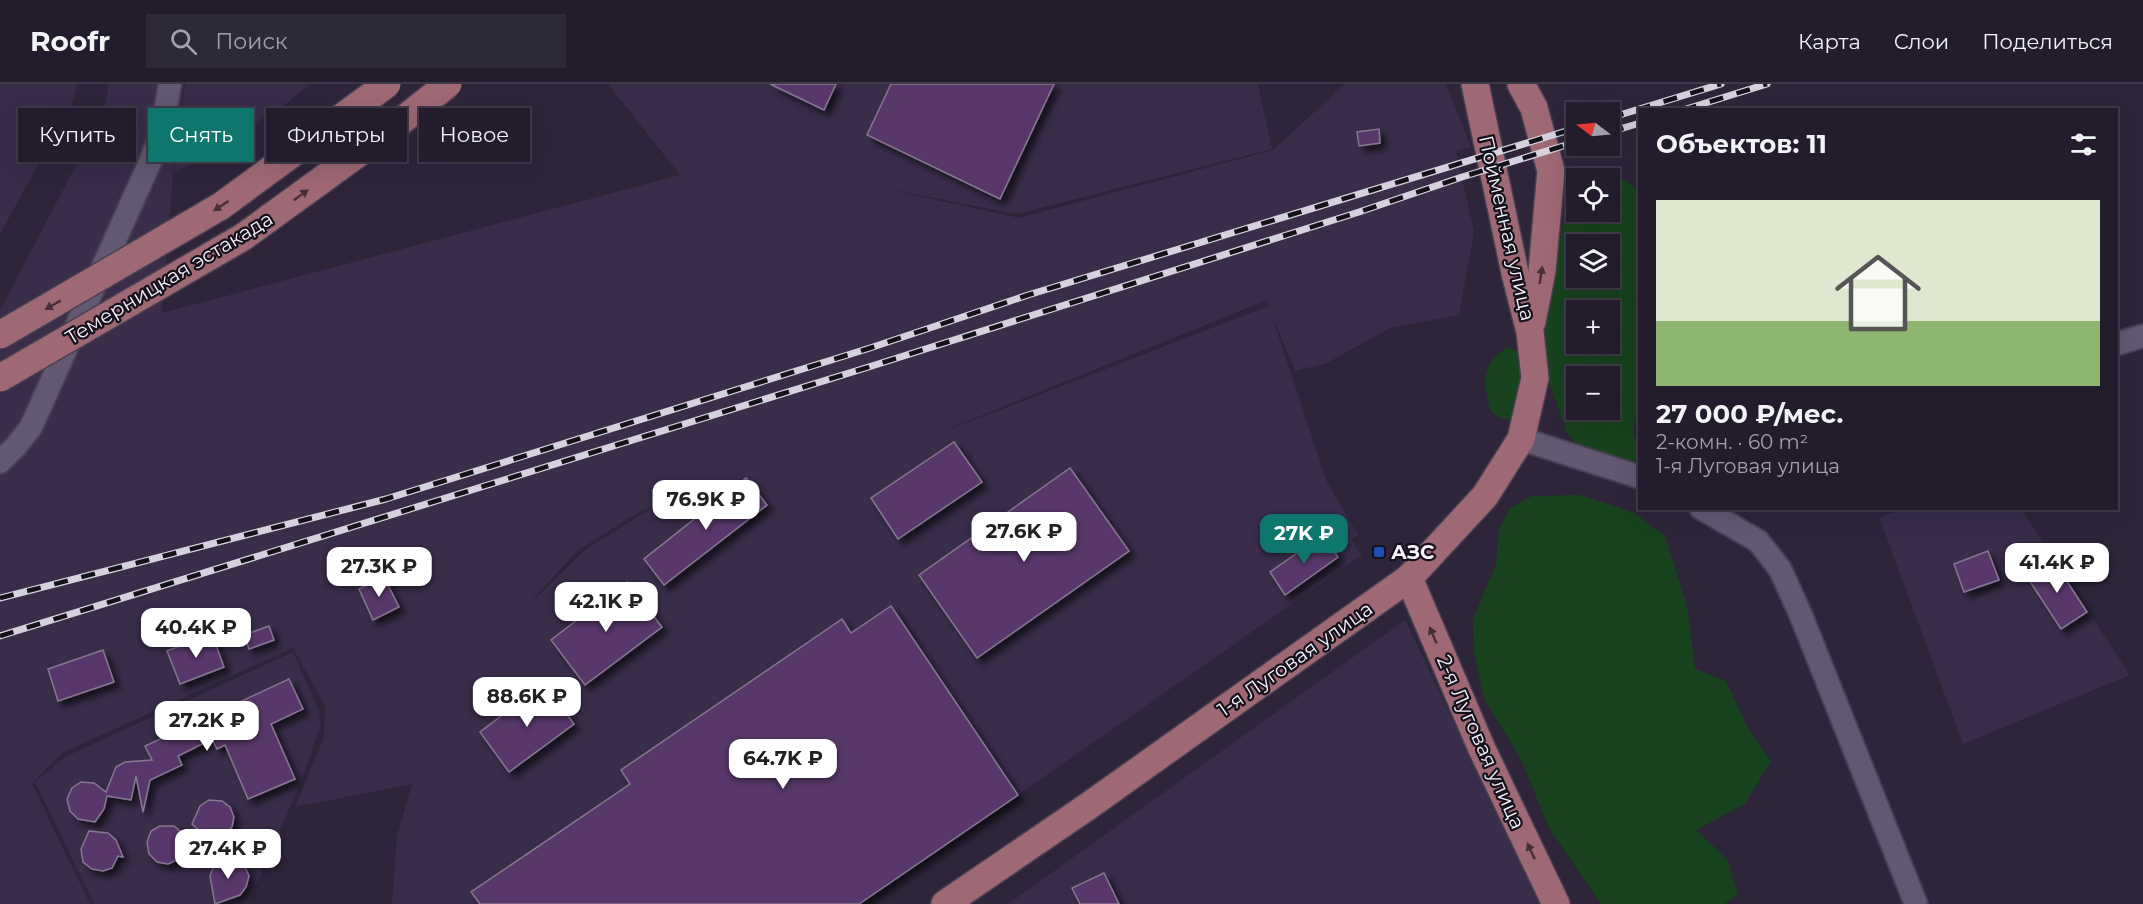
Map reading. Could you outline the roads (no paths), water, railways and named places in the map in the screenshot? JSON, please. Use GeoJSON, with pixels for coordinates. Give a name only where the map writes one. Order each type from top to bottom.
{"type":"FeatureCollection","features":[{"type":"Feature","properties":{"kind":"main road","name":"Темерницкая эстакада"},"geometry":{"type":"LineString","coordinates":[[0,335],[222,206],[387,84]]}},
{"type":"Feature","properties":{"kind":"main road","name":"Темерницкая эстакада"},"geometry":{"type":"LineString","coordinates":[[0,378],[243,237],[385,134],[448,84]]}},
{"type":"Feature","properties":{"kind":"main road","name":"Пойменная улица"},"geometry":{"type":"LineString","coordinates":[[1475,84],[1530,333]]}},
{"type":"Feature","properties":{"kind":"main road","name":"Пойменная улица"},"geometry":{"type":"LineString","coordinates":[[1521,84],[1534,108],[1551,171],[1542,271],[1530,333]]}},
{"type":"Feature","properties":{"kind":"main road","name":"1-я Луговая улица"},"geometry":{"type":"LineString","coordinates":[[945,904],[1074,817],[1409,578],[1485,496],[1521,439],[1535,378],[1530,333]]}},
{"type":"Feature","properties":{"kind":"main road","name":"2-я Луговая улица"},"geometry":{"type":"LineString","coordinates":[[1409,578],[1481,747],[1556,904]]}},
{"type":"Feature","properties":{"kind":"street"},"geometry":{"type":"LineString","coordinates":[[0,462],[30,427],[150,162],[161,134],[170,84]]}},
{"type":"Feature","properties":{"kind":"street"},"geometry":{"type":"LineString","coordinates":[[2118,343],[2143,336]]}},
{"type":"Feature","properties":{"kind":"street"},"geometry":{"type":"LineString","coordinates":[[1521,439],[1638,476]]}},
{"type":"Feature","properties":{"kind":"street"},"geometry":{"type":"LineString","coordinates":[[1704,510],[1758,541],[1780,569],[1800,613],[1916,904]]}},
{"type":"Feature","properties":{"kind":"railway"},"geometry":{"type":"LineString","coordinates":[[1643,108],[1721,84]]}},
{"type":"Feature","properties":{"kind":"railway"},"geometry":{"type":"LineString","coordinates":[[1689,108],[1767,84]]}},
{"type":"Feature","properties":{"kind":"railway"},"geometry":{"type":"LineString","coordinates":[[1620,115],[1638,109]]}},
{"type":"Feature","properties":{"kind":"railway"},"geometry":{"type":"LineString","coordinates":[[1620,129],[1638,124]]}},
{"type":"Feature","properties":{"kind":"railway"},"geometry":{"type":"LineString","coordinates":[[0,598],[386,499],[870,348],[1028,295],[1566,131]]}},
{"type":"Feature","properties":{"kind":"railway"},"geometry":{"type":"LineString","coordinates":[[0,636],[875,365],[1566,145]]}},
{"type":"Feature","properties":{"kind":"place","name":"АЗС"},"geometry":{"type":"Point","coordinates":[1379,552]}}]}
